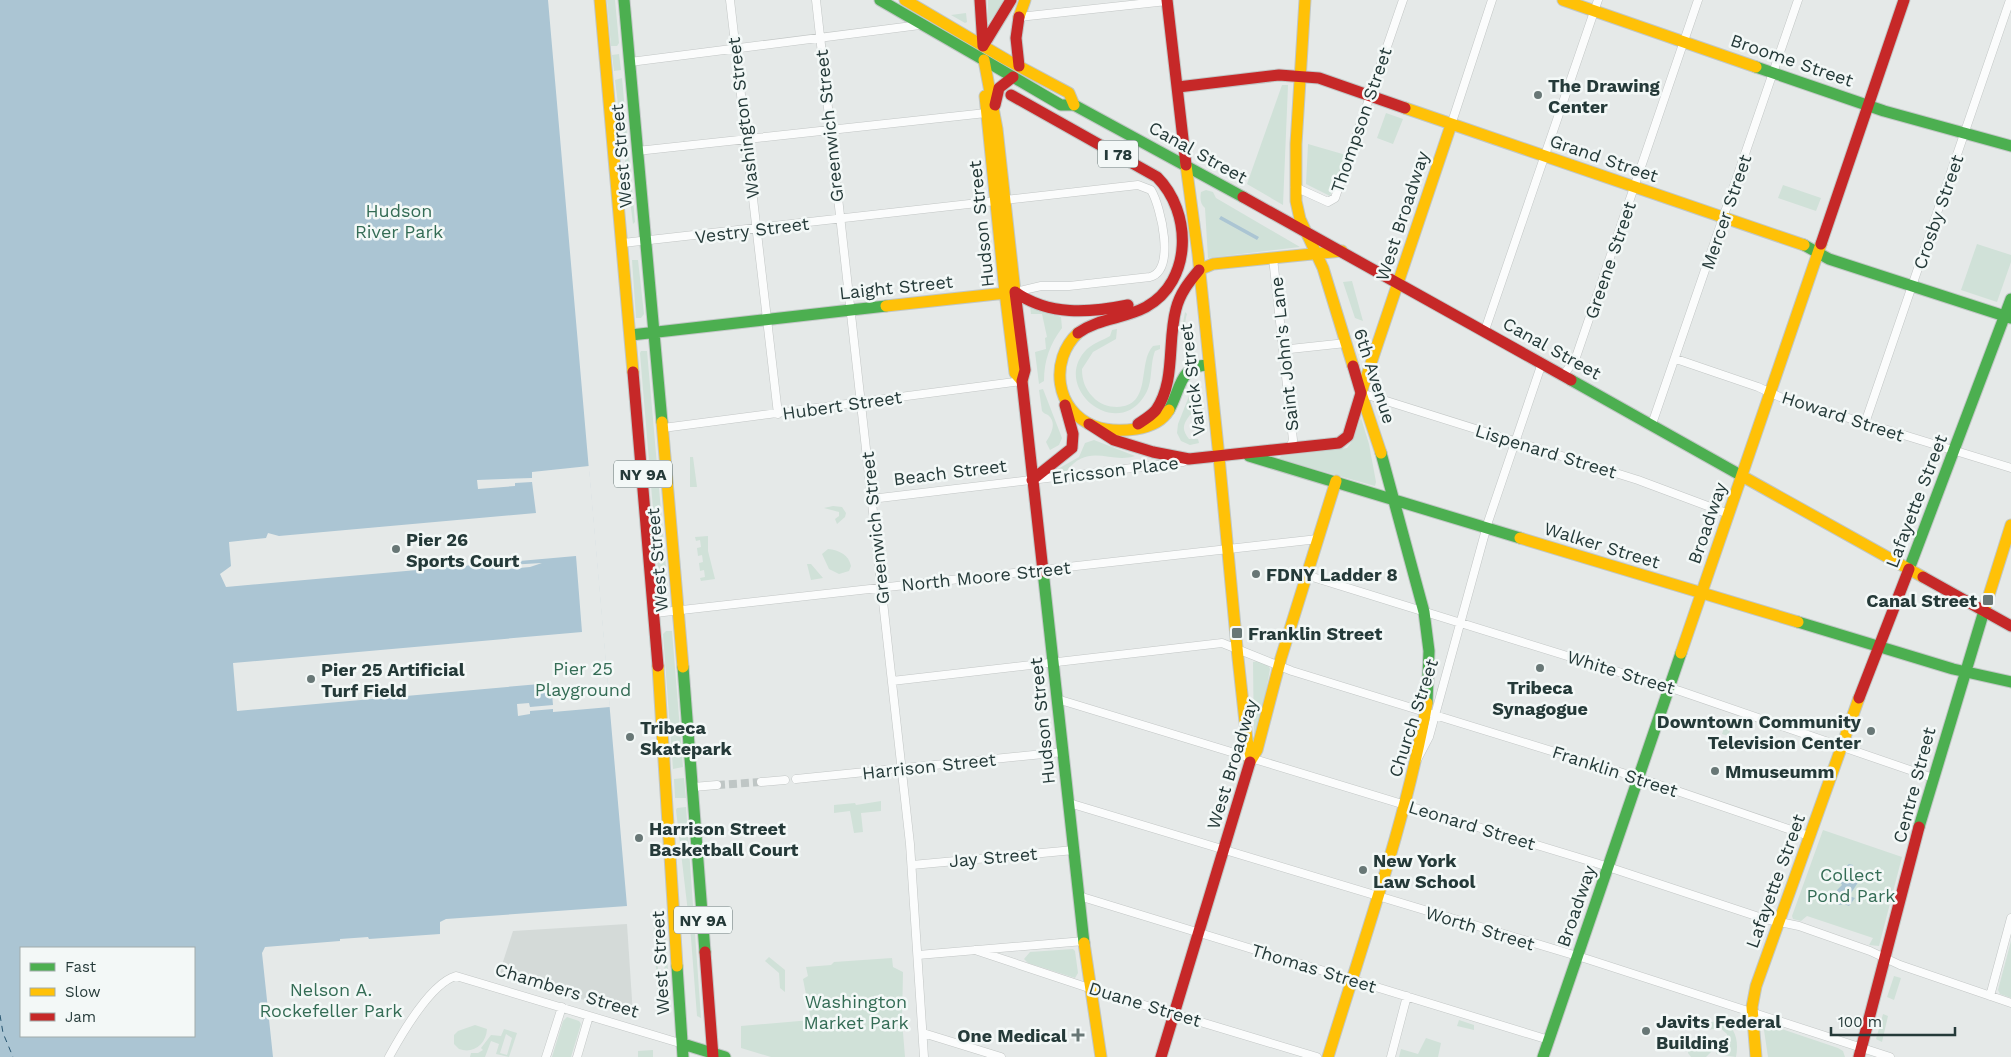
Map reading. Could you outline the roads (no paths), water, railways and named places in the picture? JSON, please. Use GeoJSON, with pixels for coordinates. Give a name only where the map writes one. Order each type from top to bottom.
{"type":"FeatureCollection","features":[{"type":"Feature","properties":{"kind":"main road","name":"West Street"},"geometry":{"type":"LineString","coordinates":[[600,0],[655,613],[683,1057]]}},
{"type":"Feature","properties":{"kind":"main road","name":"West Street"},"geometry":{"type":"LineString","coordinates":[[624,0],[679,610],[713,1055]]}},
{"type":"Feature","properties":{"kind":"main road","name":"Canal Street"},"geometry":{"type":"LineString","coordinates":[[880,0],[1061,105],[1074,105],[1399,282],[2011,626]]}},
{"type":"Feature","properties":{"kind":"main road","name":"Canal Street"},"geometry":{"type":"LineString","coordinates":[[905,0],[983,46],[1069,93],[1074,105]]}},
{"type":"Feature","properties":{"kind":"main road","name":"Hudson Street"},"geometry":{"type":"LineString","coordinates":[[980,0],[984,60],[1010,292],[1024,370],[1022,382],[1032,480],[1084,941],[1101,1057]]}},
{"type":"Feature","properties":{"kind":"main road"},"geometry":{"type":"LineString","coordinates":[[983,46],[1011,0]]}},
{"type":"Feature","properties":{"kind":"main road"},"geometry":{"type":"LineString","coordinates":[[1019,66],[1016,38],[1019,17],[1025,0]]}},
{"type":"Feature","properties":{"kind":"main road","name":"Varick Street"},"geometry":{"type":"LineString","coordinates":[[1167,0],[1199,270],[1247,740],[1251,757]]}},
{"type":"Feature","properties":{"kind":"main road","name":"6th Avenue"},"geometry":{"type":"LineString","coordinates":[[1304,0],[1295,187],[1297,207],[1317,254],[1374,427],[1424,612],[1430,671],[1431,713],[1415,763]]}},
{"type":"Feature","properties":{"kind":"main road","name":"Broome Street"},"geometry":{"type":"LineString","coordinates":[[1563,0],[1596,5],[1684,41],[1868,105],[2011,146]]}},
{"type":"Feature","properties":{"kind":"main road","name":"Broadway"},"geometry":{"type":"LineString","coordinates":[[1543,1057],[1904,0]]}},
{"type":"Feature","properties":{"kind":"main road","name":"Grand Street"},"geometry":{"type":"LineString","coordinates":[[1178,87],[1279,75],[1319,78],[1372,95],[1451,125],[1808,246],[1829,259],[2008,317]]}},
{"type":"Feature","properties":{"kind":"main road"},"geometry":{"type":"LineString","coordinates":[[991,113],[1000,88],[1013,77]]}},
{"type":"Feature","properties":{"kind":"main road","name":"I 78"},"geometry":{"type":"LineString","coordinates":[[1012,95],[1146,170],[1162,182],[1177,210],[1182,239],[1179,269],[1169,289],[1145,308],[1094,323],[1074,337],[1060,361],[1059,376],[1061,390],[1070,409],[1089,424],[1104,429],[1120,430]]}},
{"type":"Feature","properties":{"kind":"main road","name":"West Broadway"},"geometry":{"type":"LineString","coordinates":[[1290,449],[1344,441],[1451,125]]}},
{"type":"Feature","properties":{"kind":"main road"},"geometry":{"type":"LineString","coordinates":[[1120,430],[1147,419],[1158,408],[1165,396],[1169,374],[1172,319],[1183,293],[1199,270],[1210,265],[1342,251]]}},
{"type":"Feature","properties":{"kind":"main road"},"geometry":{"type":"LineString","coordinates":[[1010,292],[1037,303],[1078,312],[1131,305],[1169,289]]}},
{"type":"Feature","properties":{"kind":"main road","name":"Laight Street"},"geometry":{"type":"LineString","coordinates":[[631,335],[1010,292]]}},
{"type":"Feature","properties":{"kind":"main road","name":"Lafayette Street"},"geometry":{"type":"LineString","coordinates":[[1756,1057],[1752,1013],[1756,986],[1879,647],[1954,451],[2008,317],[2011,299]]}},
{"type":"Feature","properties":{"kind":"main road"},"geometry":{"type":"LineString","coordinates":[[1120,430],[1148,427],[1162,420],[1172,407],[1188,370],[1197,365],[1208,365]]}},
{"type":"Feature","properties":{"kind":"main road"},"geometry":{"type":"LineString","coordinates":[[1032,480],[1066,455],[1074,445],[1073,434],[1061,390]]}},
{"type":"Feature","properties":{"kind":"main road"},"geometry":{"type":"LineString","coordinates":[[1089,424],[1108,437],[1122,443],[1174,457],[1197,459],[1290,449]]}},
{"type":"Feature","properties":{"kind":"main road","name":"Walker Street"},"geometry":{"type":"LineString","coordinates":[[1243,454],[1879,647],[1965,672],[2011,682]]}},
{"type":"Feature","properties":{"kind":"main road","name":"West Broadway"},"geometry":{"type":"LineString","coordinates":[[1161,1057],[1251,757],[1257,750],[1279,666],[1336,481]]}},
{"type":"Feature","properties":{"kind":"main road","name":"Centre Street"},"geometry":{"type":"LineString","coordinates":[[1860,1052],[1933,778],[2011,525]]}},
{"type":"Feature","properties":{"kind":"main road","name":"Church Street"},"geometry":{"type":"LineString","coordinates":[[1328,1057],[1415,763]]}},
{"type":"Feature","properties":{"kind":"main road","name":"Chambers Street"},"geometry":{"type":"LineString","coordinates":[[683,1044],[713,1055],[726,1057]]}},
{"type":"Feature","properties":{"kind":"street","name":"Washington Street"},"geometry":{"type":"LineString","coordinates":[[730,0],[778,414]]}},
{"type":"Feature","properties":{"kind":"street","name":"Greenwich Street"},"geometry":{"type":"LineString","coordinates":[[816,0],[912,865],[924,1057]]}},
{"type":"Feature","properties":{"kind":"street"},"geometry":{"type":"LineString","coordinates":[[1019,17],[1167,0]]}},
{"type":"Feature","properties":{"kind":"street","name":"Thompson Street"},"geometry":{"type":"LineString","coordinates":[[1295,187],[1325,201],[1333,200],[1372,95],[1403,0]]}},
{"type":"Feature","properties":{"kind":"street","name":"West Broadway"},"geometry":{"type":"LineString","coordinates":[[1451,125],[1492,0]]}},
{"type":"Feature","properties":{"kind":"street","name":"Greene Street"},"geometry":{"type":"LineString","coordinates":[[1564,374],[1575,360],[1698,0]]}},
{"type":"Feature","properties":{"kind":"street","name":"Mercer Street"},"geometry":{"type":"LineString","coordinates":[[1652,424],[1798,0]]}},
{"type":"Feature","properties":{"kind":"street","name":"Crosby Street"},"geometry":{"type":"LineString","coordinates":[[1865,423],[2010,0]]}},
{"type":"Feature","properties":{"kind":"street"},"geometry":{"type":"LineString","coordinates":[[1485,330],[1596,5]]}},
{"type":"Feature","properties":{"kind":"street"},"geometry":{"type":"LineString","coordinates":[[630,62],[736,50],[922,24]]}},
{"type":"Feature","properties":{"kind":"street"},"geometry":{"type":"LineString","coordinates":[[637,151],[991,113]]}},
{"type":"Feature","properties":{"kind":"street","name":"Vestry Street"},"geometry":{"type":"LineString","coordinates":[[623,243],[646,242],[1138,184],[1148,188],[1156,202],[1161,223],[1164,252],[1162,269]]}},
{"type":"Feature","properties":{"kind":"street","name":"Saint John's Lane"},"geometry":{"type":"LineString","coordinates":[[1273,258],[1293,440],[1290,449]]}},
{"type":"Feature","properties":{"kind":"street","name":"Laight Street"},"geometry":{"type":"LineString","coordinates":[[1010,292],[1040,286],[1069,286],[1150,277],[1162,269]]}},
{"type":"Feature","properties":{"kind":"street"},"geometry":{"type":"LineString","coordinates":[[1284,353],[1290,349],[1346,343]]}},
{"type":"Feature","properties":{"kind":"street","name":"Howard Street"},"geometry":{"type":"LineString","coordinates":[[1676,358],[1770,392],[2011,468]]}},
{"type":"Feature","properties":{"kind":"street","name":"Church Street"},"geometry":{"type":"LineString","coordinates":[[1431,713],[1460,623],[1486,528],[1542,363]]}},
{"type":"Feature","properties":{"kind":"street","name":"Hubert Street"},"geometry":{"type":"LineString","coordinates":[[663,428],[1022,382]]}},
{"type":"Feature","properties":{"kind":"street","name":"Lispenard Street"},"geometry":{"type":"LineString","coordinates":[[1361,392],[1638,480],[1729,514]]}},
{"type":"Feature","properties":{"kind":"street","name":"Ericsson Place"},"geometry":{"type":"LineString","coordinates":[[1032,480],[1173,464],[1197,459]]}},
{"type":"Feature","properties":{"kind":"street","name":"Beach Street"},"geometry":{"type":"LineString","coordinates":[[871,499],[1032,480]]}},
{"type":"Feature","properties":{"kind":"street","name":"North Moore Street"},"geometry":{"type":"LineString","coordinates":[[655,613],[1318,539]]}},
{"type":"Feature","properties":{"kind":"street","name":"White Street"},"geometry":{"type":"LineString","coordinates":[[1306,575],[1670,687],[1933,778]]}},
{"type":"Feature","properties":{"kind":"street","name":"Franklin Street"},"geometry":{"type":"LineString","coordinates":[[892,681],[1219,643],[1279,666],[1639,778],[1809,836]]}},
{"type":"Feature","properties":{"kind":"street","name":"Leonard Street"},"geometry":{"type":"LineString","coordinates":[[1057,699],[1608,867],[1778,922],[1799,926],[1884,958],[1900,966],[2011,1003]]}},
{"type":"Feature","properties":{"kind":"street","name":"Harrison Street"},"geometry":{"type":"LineString","coordinates":[[796,779],[1063,752]]}},
{"type":"Feature","properties":{"kind":"street"},"geometry":{"type":"LineString","coordinates":[[761,782],[785,780]]}},
{"type":"Feature","properties":{"kind":"street"},"geometry":{"type":"LineString","coordinates":[[693,787],[717,785]]}},
{"type":"Feature","properties":{"kind":"street","name":"Worth Street"},"geometry":{"type":"LineString","coordinates":[[1069,803],[1577,957],[1752,1013],[1860,1052],[1890,1057]]}},
{"type":"Feature","properties":{"kind":"street","name":"Jay Street"},"geometry":{"type":"LineString","coordinates":[[912,865],[1074,850]]}},
{"type":"Feature","properties":{"kind":"street","name":"Thomas Street"},"geometry":{"type":"LineString","coordinates":[[1079,896],[1549,1040]]}},
{"type":"Feature","properties":{"kind":"street"},"geometry":{"type":"LineString","coordinates":[[1990,996],[2011,918]]}},
{"type":"Feature","properties":{"kind":"street","name":"Duane Street"},"geometry":{"type":"LineString","coordinates":[[918,955],[1084,941]]}},
{"type":"Feature","properties":{"kind":"street","name":"Duane Street"},"geometry":{"type":"LineString","coordinates":[[975,950],[1090,988],[1174,1012],[1316,1057]]}},
{"type":"Feature","properties":{"kind":"street","name":"Chambers Street"},"geometry":{"type":"LineString","coordinates":[[389,1057],[410,1023],[431,996],[446,981],[456,976],[683,1044]]}},
{"type":"Feature","properties":{"kind":"street"},"geometry":{"type":"LineString","coordinates":[[1391,1057],[1407,996]]}},
{"type":"Feature","properties":{"kind":"street"},"geometry":{"type":"LineString","coordinates":[[546,1057],[562,1007]]}},
{"type":"Feature","properties":{"kind":"street"},"geometry":{"type":"LineString","coordinates":[[577,1057],[589,1016]]}},
{"type":"Feature","properties":{"kind":"street"},"geometry":{"type":"LineString","coordinates":[[923,1033],[1001,1057]]}},
{"type":"Feature","properties":{"kind":"water","name":"Hudson River Park"},"geometry":{"type":"Polygon","coordinates":[[[0,0],[548,0],[627,906],[446,919],[440,922],[440,934],[340,939],[340,941],[265,947],[262,953],[273,1057],[0,1057],[0,0]]]}},
{"type":"Feature","properties":{"kind":"water"},"geometry":{"type":"Polygon","coordinates":[[[1221,216],[1259,237],[1257,240],[1219,219],[1221,216]]]}},
{"type":"Feature","properties":{"kind":"water"},"geometry":{"type":"Polygon","coordinates":[[[1849,864],[1853,865],[1852,873],[1863,875],[1849,896],[1855,898],[1849,906],[1839,905],[1832,898],[1839,896],[1837,890],[1842,885],[1838,877],[1839,875],[1842,876],[1843,869],[1849,864]]]}},
{"type":"Feature","properties":{"kind":"tunnel"},"geometry":{"type":"LineString","coordinates":[[717,785],[761,782]]}},
{"type":"Feature","properties":{"kind":"place","name":"The Drawing Center"},"geometry":{"type":"Point","coordinates":[1538,95]}},
{"type":"Feature","properties":{"kind":"place","name":"Pier 26 Sports Court"},"geometry":{"type":"Point","coordinates":[396,549]}},
{"type":"Feature","properties":{"kind":"place","name":"FDNY Ladder 8"},"geometry":{"type":"Point","coordinates":[1256,574]}},
{"type":"Feature","properties":{"kind":"place","name":"Canal Street"},"geometry":{"type":"Point","coordinates":[1988,600]}},
{"type":"Feature","properties":{"kind":"place","name":"Franklin Street"},"geometry":{"type":"Point","coordinates":[1237,633]}},
{"type":"Feature","properties":{"kind":"place","name":"Tribeca Synagogue"},"geometry":{"type":"Point","coordinates":[1540,668]}},
{"type":"Feature","properties":{"kind":"place","name":"Pier 25 Artificial Turf Field"},"geometry":{"type":"Point","coordinates":[311,679]}},
{"type":"Feature","properties":{"kind":"place","name":"Downtown Community Television Center"},"geometry":{"type":"Point","coordinates":[1871,731]}},
{"type":"Feature","properties":{"kind":"place","name":"Tribeca Skatepark"},"geometry":{"type":"Point","coordinates":[630,737]}},
{"type":"Feature","properties":{"kind":"place","name":"Mmuseumm"},"geometry":{"type":"Point","coordinates":[1715,771]}},
{"type":"Feature","properties":{"kind":"place","name":"Harrison Street Basketball Court"},"geometry":{"type":"Point","coordinates":[639,838]}},
{"type":"Feature","properties":{"kind":"place","name":"New York Law School"},"geometry":{"type":"Point","coordinates":[1363,870]}},
{"type":"Feature","properties":{"kind":"place","name":"Javits Federal Building"},"geometry":{"type":"Point","coordinates":[1646,1031]}},
{"type":"Feature","properties":{"kind":"place","name":"One Medical"},"geometry":{"type":"Point","coordinates":[1078,1035]}},
{"type":"Feature","properties":{"kind":"park label","name":"Pier 25 Playground"},"geometry":{"type":"Point","coordinates":[583,678]}},
{"type":"Feature","properties":{"kind":"park label","name":"Collect Pond Park"},"geometry":{"type":"Point","coordinates":[1851,884]}},
{"type":"Feature","properties":{"kind":"park label","name":"Nelson A. Rockefeller Park"},"geometry":{"type":"Point","coordinates":[331,1000]}},
{"type":"Feature","properties":{"kind":"park label","name":"Washington Market Park"},"geometry":{"type":"Point","coordinates":[856,1011]}}]}
